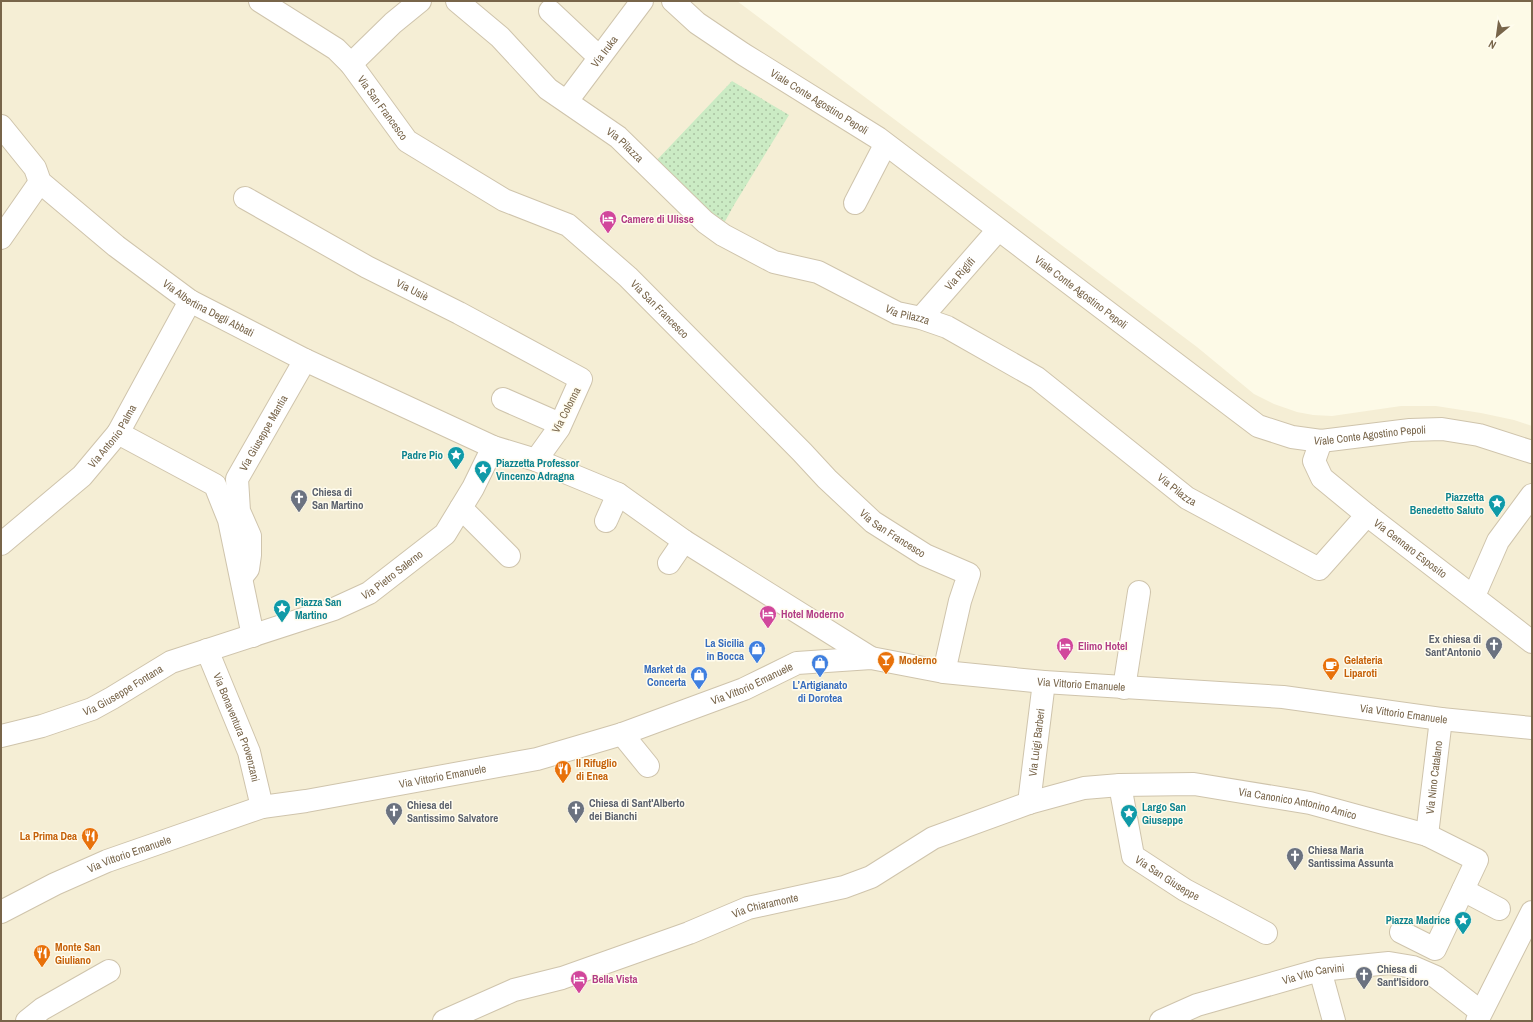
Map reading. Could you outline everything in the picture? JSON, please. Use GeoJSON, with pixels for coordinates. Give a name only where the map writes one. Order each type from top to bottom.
{"type":"FeatureCollection","features":[{"type":"Feature","properties":{"kind":"street","name":"Via San Francesco"},"geometry":{"type":"LineString","coordinates":[[260,1],[336,49],[351,64],[407,141],[504,200],[568,226],[628,277],[802,452],[826,479],[873,522],[925,555],[969,574],[960,601],[944,672]]}},
{"type":"Feature","properties":{"kind":"street"},"geometry":{"type":"LineString","coordinates":[[351,64],[393,23],[420,1]]}},
{"type":"Feature","properties":{"kind":"street","name":"Via Pilazza"},"geometry":{"type":"LineString","coordinates":[[457,1],[500,37],[548,89],[618,137],[705,222],[723,235],[774,262],[818,272],[897,313],[921,318],[947,327],[1037,378],[1187,498],[1319,569],[1367,515]]}},
{"type":"Feature","properties":{"kind":"street","name":"Via Iruka"},"geometry":{"type":"LineString","coordinates":[[567,101],[642,1]]}},
{"type":"Feature","properties":{"kind":"street","name":"Viale Conte Agostino Pepoli"},"geometry":{"type":"LineString","coordinates":[[673,1],[697,23],[885,144],[1258,426],[1292,437],[1321,441],[1410,430],[1442,429],[1479,435],[1532,452]]}},
{"type":"Feature","properties":{"kind":"street"},"geometry":{"type":"LineString","coordinates":[[550,11],[599,57]]}},
{"type":"Feature","properties":{"kind":"street","name":"Via Albertina Degli Abbati"},"geometry":{"type":"LineString","coordinates":[[1,126],[35,168],[40,182],[116,246],[190,301],[305,360],[493,447],[536,460],[618,494],[684,541],[871,658]]}},
{"type":"Feature","properties":{"kind":"street"},"geometry":{"type":"LineString","coordinates":[[855,203],[885,144]]}},
{"type":"Feature","properties":{"kind":"street"},"geometry":{"type":"LineString","coordinates":[[1,238],[40,182]]}},
{"type":"Feature","properties":{"kind":"street","name":"Via Usiè"},"geometry":{"type":"LineString","coordinates":[[245,198],[367,267],[459,313],[581,379]]}},
{"type":"Feature","properties":{"kind":"street","name":"Via Riglifi"},"geometry":{"type":"LineString","coordinates":[[921,318],[998,230]]}},
{"type":"Feature","properties":{"kind":"street","name":"Via Antonio Palma"},"geometry":{"type":"LineString","coordinates":[[1,544],[82,476],[118,433],[190,301]]}},
{"type":"Feature","properties":{"kind":"street","name":"Via Giuseppe Mantia"},"geometry":{"type":"LineString","coordinates":[[242,583],[248,569],[250,536],[239,511],[237,480],[305,360]]}},
{"type":"Feature","properties":{"kind":"street","name":"Via Colonna"},"geometry":{"type":"LineString","coordinates":[[536,460],[568,412],[581,379]]}},
{"type":"Feature","properties":{"kind":"street"},"geometry":{"type":"LineString","coordinates":[[503,399],[560,424]]}},
{"type":"Feature","properties":{"kind":"street"},"geometry":{"type":"LineString","coordinates":[[118,433],[215,486],[229,520],[242,583],[248,638]]}},
{"type":"Feature","properties":{"kind":"street","name":"Via Gennaro Esposito"},"geometry":{"type":"LineString","coordinates":[[1321,441],[1314,461],[1322,478],[1367,515],[1532,642]]}},
{"type":"Feature","properties":{"kind":"street"},"geometry":{"type":"LineString","coordinates":[[493,447],[473,488],[468,515],[509,556]]}},
{"type":"Feature","properties":{"kind":"street"},"geometry":{"type":"LineString","coordinates":[[606,521],[618,494]]}},
{"type":"Feature","properties":{"kind":"street"},"geometry":{"type":"LineString","coordinates":[[1474,596],[1498,541],[1532,495]]}},
{"type":"Feature","properties":{"kind":"street","name":"Via Pietro Salerno"},"geometry":{"type":"LineString","coordinates":[[248,638],[334,610],[369,593],[468,515]]}},
{"type":"Feature","properties":{"kind":"street"},"geometry":{"type":"LineString","coordinates":[[670,564],[684,541]]}},
{"type":"Feature","properties":{"kind":"street"},"geometry":{"type":"LineString","coordinates":[[1124,688],[1139,592]]}},
{"type":"Feature","properties":{"kind":"street","name":"Via Giuseppe Fontana"},"geometry":{"type":"LineString","coordinates":[[1,736],[42,726],[92,709],[171,662],[248,638]]}},
{"type":"Feature","properties":{"kind":"street","name":"Via Bonaventura Provenzani"},"geometry":{"type":"LineString","coordinates":[[207,650],[249,752],[262,807]]}},
{"type":"Feature","properties":{"kind":"street","name":"Via Vittorio Emanuele"},"geometry":{"type":"LineString","coordinates":[[1,912],[55,884],[107,861],[262,807],[306,801],[537,759],[622,734],[744,689],[798,663],[871,658],[944,672],[1124,688],[1283,697],[1442,720],[1532,728]]}},
{"type":"Feature","properties":{"kind":"street","name":"Via Luigi Barberi"},"geometry":{"type":"LineString","coordinates":[[1029,803],[1044,682]]}},
{"type":"Feature","properties":{"kind":"street","name":"Via Nino Catalano"},"geometry":{"type":"LineString","coordinates":[[1427,836],[1442,720]]}},
{"type":"Feature","properties":{"kind":"street"},"geometry":{"type":"LineString","coordinates":[[622,734],[648,766]]}},
{"type":"Feature","properties":{"kind":"street","name":"Via Canonico Antonino Amico"},"geometry":{"type":"LineString","coordinates":[[1120,785],[1194,784],[1310,803],[1427,836],[1478,860],[1463,890]]}},
{"type":"Feature","properties":{"kind":"street","name":"Via Chiaramonte"},"geometry":{"type":"LineString","coordinates":[[444,1021],[514,990],[562,978],[689,933],[748,908],[844,887],[871,877],[933,838],[1029,803],[1084,788],[1120,785]]}},
{"type":"Feature","properties":{"kind":"street","name":"Via San Giuseppe"},"geometry":{"type":"LineString","coordinates":[[1120,785],[1133,856],[1185,890],[1266,933]]}},
{"type":"Feature","properties":{"kind":"street"},"geometry":{"type":"LineString","coordinates":[[1401,932],[1435,949],[1463,890],[1500,910]]}},
{"type":"Feature","properties":{"kind":"street"},"geometry":{"type":"LineString","coordinates":[[1479,1016],[1532,912]]}},
{"type":"Feature","properties":{"kind":"street","name":"Via Vito Carvini"},"geometry":{"type":"LineString","coordinates":[[1161,1021],[1197,1005],[1320,970],[1389,962],[1413,967],[1436,977],[1479,1016]]}},
{"type":"Feature","properties":{"kind":"street"},"geometry":{"type":"LineString","coordinates":[[1320,970],[1334,1021]]}},
{"type":"Feature","properties":{"kind":"street"},"geometry":{"type":"LineString","coordinates":[[35,1015],[109,971]]}},
{"type":"Feature","properties":{"kind":"shaded area"},"geometry":{"type":"Polygon","coordinates":[[[1,1],[737,1],[1197,347],[1254,394],[1274,404],[1297,412],[1313,415],[1332,416],[1401,406],[1436,406],[1481,413],[1514,420],[1532,426],[1532,1021],[1,1021],[1,1]]]}},
{"type":"Feature","properties":{"kind":"green space"},"geometry":{"type":"Polygon","coordinates":[[[732,81],[789,115],[723,225],[655,162],[732,81]]]}},
{"type":"Feature","properties":{"kind":"place","name":"Camere di Ulisse"},"geometry":{"type":"Point","coordinates":[608,234]}},
{"type":"Feature","properties":{"kind":"place","name":"Padre Pio"},"geometry":{"type":"Point","coordinates":[456,470]}},
{"type":"Feature","properties":{"kind":"place","name":"Piazzetta Professor Vincenzo Adragna"},"geometry":{"type":"Point","coordinates":[483,484]}},
{"type":"Feature","properties":{"kind":"place","name":"Chiesa di San Martino"},"geometry":{"type":"Point","coordinates":[299,513]}},
{"type":"Feature","properties":{"kind":"place","name":"Piazzetta Benedetto Saluto"},"geometry":{"type":"Point","coordinates":[1497,518]}},
{"type":"Feature","properties":{"kind":"place","name":"Piazza San Martino"},"geometry":{"type":"Point","coordinates":[282,623]}},
{"type":"Feature","properties":{"kind":"place","name":"Hotel Moderno"},"geometry":{"type":"Point","coordinates":[768,629]}},
{"type":"Feature","properties":{"kind":"place","name":"Ex chiesa di Sant'Antonio"},"geometry":{"type":"Point","coordinates":[1494,660]}},
{"type":"Feature","properties":{"kind":"place","name":"Elimo Hotel"},"geometry":{"type":"Point","coordinates":[1065,661]}},
{"type":"Feature","properties":{"kind":"place","name":"La Sicilia in Bocca"},"geometry":{"type":"Point","coordinates":[757,664]}},
{"type":"Feature","properties":{"kind":"place","name":"Moderno"},"geometry":{"type":"Point","coordinates":[886,675]}},
{"type":"Feature","properties":{"kind":"place","name":"L’Artigianato di Dorotea"},"geometry":{"type":"Point","coordinates":[820,678]}},
{"type":"Feature","properties":{"kind":"place","name":"Gelateria Liparoti"},"geometry":{"type":"Point","coordinates":[1331,681]}},
{"type":"Feature","properties":{"kind":"place","name":"Market da Concerta"},"geometry":{"type":"Point","coordinates":[699,690]}},
{"type":"Feature","properties":{"kind":"place","name":"Il Rifuglio di Enea"},"geometry":{"type":"Point","coordinates":[563,784]}},
{"type":"Feature","properties":{"kind":"place","name":"Chiesa di Sant'Alberto dei Bianchi"},"geometry":{"type":"Point","coordinates":[576,824]}},
{"type":"Feature","properties":{"kind":"place","name":"Chiesa del Santissimo Salvatore"},"geometry":{"type":"Point","coordinates":[394,826]}},
{"type":"Feature","properties":{"kind":"place","name":"Largo San Giuseppe"},"geometry":{"type":"Point","coordinates":[1129,828]}},
{"type":"Feature","properties":{"kind":"place","name":"La Prima Dea"},"geometry":{"type":"Point","coordinates":[90,851]}},
{"type":"Feature","properties":{"kind":"place","name":"Chiesa Maria Santissima Assunta"},"geometry":{"type":"Point","coordinates":[1295,871]}},
{"type":"Feature","properties":{"kind":"place","name":"Piazza Madrice"},"geometry":{"type":"Point","coordinates":[1463,935]}},
{"type":"Feature","properties":{"kind":"place","name":"Monte San Giuliano"},"geometry":{"type":"Point","coordinates":[42,968]}},
{"type":"Feature","properties":{"kind":"place","name":"Chiesa di Sant'Isidoro"},"geometry":{"type":"Point","coordinates":[1364,990]}},
{"type":"Feature","properties":{"kind":"place","name":"Bella Vista"},"geometry":{"type":"Point","coordinates":[579,994]}}]}
